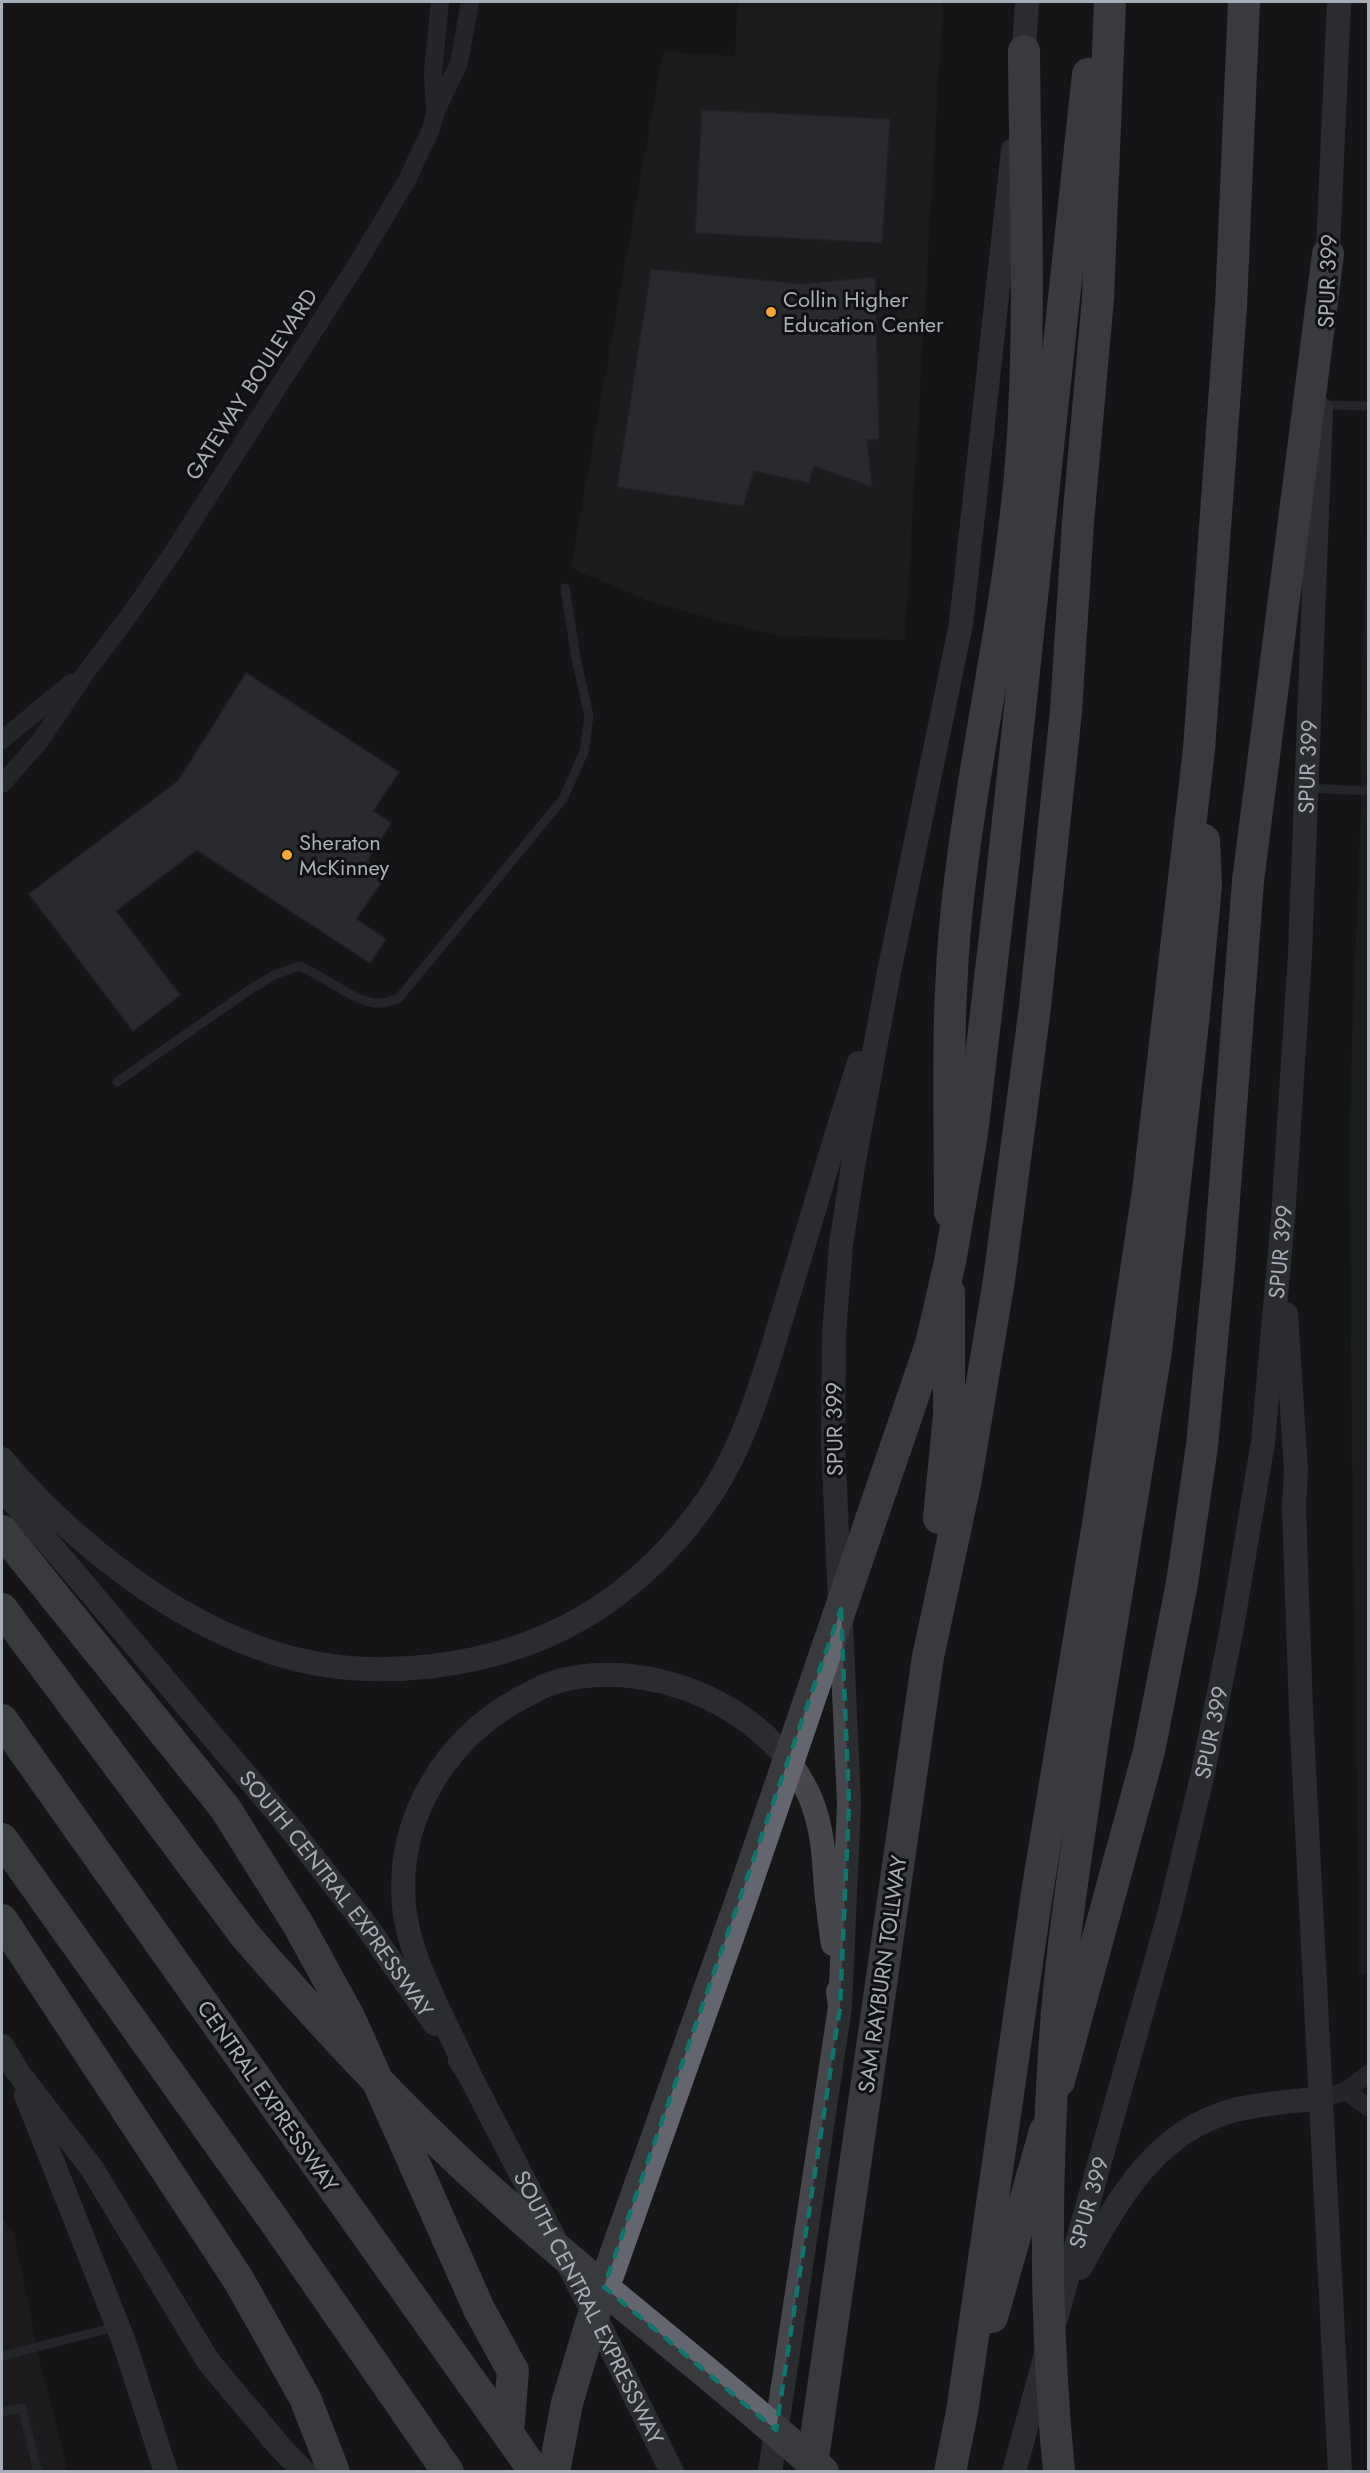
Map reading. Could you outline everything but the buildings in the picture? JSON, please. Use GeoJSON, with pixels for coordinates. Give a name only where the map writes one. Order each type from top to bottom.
{"type":"FeatureCollection","features":[{"type":"Feature","properties":{"kind":"highway"},"geometry":{"type":"LineString","coordinates":[[554,2472],[567,2403],[590,2326],[740,1903],[931,1344],[950,1262],[972,1134],[1097,2]]}},
{"type":"Feature","properties":{"kind":"highway","name":"SAM RAYBURN TOLLWAY"},"geometry":{"type":"LineString","coordinates":[[811,2472],[928,1657],[966,1479],[999,1280],[1035,1007],[1066,711],[1078,522],[1098,298],[1110,2]]}},
{"type":"Feature","properties":{"kind":"highway"},"geometry":{"type":"LineString","coordinates":[[950,2472],[962,2412],[1037,1893],[1098,1524],[1146,1203],[1199,749],[1231,306],[1244,2]]}},
{"type":"Feature","properties":{"kind":"highway"},"geometry":{"type":"LineString","coordinates":[[928,1657],[948,1415],[950,1033],[957,911],[965,844],[1006,591],[1022,449],[1026,319],[1024,51]]}},
{"type":"Feature","properties":{"kind":"highway"},"geometry":{"type":"LineString","coordinates":[[962,2412],[999,2295],[1117,1875],[1149,1751],[1182,1583],[1202,1446],[1219,1266],[1248,881],[1328,254]]}},
{"type":"Feature","properties":{"kind":"highway"},"geometry":{"type":"LineString","coordinates":[[1059,2472],[1049,2304],[1049,2150],[1057,2010],[1095,1732],[1156,1351],[1206,886],[1199,749]]}},
{"type":"Feature","properties":{"kind":"highway"},"geometry":{"type":"LineString","coordinates":[[2,1531],[225,1808],[299,1926],[350,2019],[479,2308],[513,2371],[508,2433]]}},
{"type":"Feature","properties":{"kind":"highway"},"geometry":{"type":"LineString","coordinates":[[2,1609],[244,1934],[297,1996],[420,2125],[480,2181],[537,2231],[754,2410],[823,2472]]}},
{"type":"Feature","properties":{"kind":"highway","name":"CENTRAL EXPRESSWAY"},"geometry":{"type":"LineString","coordinates":[[2,1720],[535,2472]]}},
{"type":"Feature","properties":{"kind":"highway"},"geometry":{"type":"LineString","coordinates":[[2,1839],[273,2219],[448,2472]]}},
{"type":"Feature","properties":{"kind":"highway"},"geometry":{"type":"LineString","coordinates":[[2,1920],[238,2279],[305,2398],[334,2472]]}},
{"type":"Feature","properties":{"kind":"main road","name":"SPUR 399"},"geometry":{"type":"LineString","coordinates":[[840,2007],[848,1875],[849,1804],[833,1444],[834,1334],[841,1245],[853,1166],[889,972],[961,624],[1024,51],[1027,2]]}},
{"type":"Feature","properties":{"kind":"main road","name":"SPUR 399"},"geometry":{"type":"LineString","coordinates":[[1014,2472],[1169,1915],[1219,1697],[1263,1442],[1283,1218],[1300,954],[1339,2]]}},
{"type":"Feature","properties":{"kind":"main road"},"geometry":{"type":"LineString","coordinates":[[2,1459],[31,1494],[111,1564],[161,1599],[216,1628],[273,1653],[337,1667],[399,1669],[470,1661],[531,1642],[582,1618],[631,1584],[674,1544],[712,1492],[739,1442],[766,1367],[889,972]]}},
{"type":"Feature","properties":{"kind":"main road"},"geometry":{"type":"LineString","coordinates":[[1283,1218],[1296,1470],[1294,1507],[1299,1677],[1340,2472]]}},
{"type":"Feature","properties":{"kind":"main road","name":"SOUTH CENTRAL EXPRESSWAY"},"geometry":{"type":"LineString","coordinates":[[2,1488],[287,1824],[365,1924],[470,2074],[602,2330],[672,2472]]}},
{"type":"Feature","properties":{"kind":"main road"},"geometry":{"type":"LineString","coordinates":[[470,2074],[420,1965],[409,1933],[404,1905],[405,1861],[415,1816],[435,1776],[463,1741],[499,1710],[551,1683],[603,1674],[680,1685],[717,1701],[748,1722],[784,1754],[812,1801],[824,1843],[826,1889],[840,2007],[771,2462]]}},
{"type":"Feature","properties":{"kind":"main road"},"geometry":{"type":"LineString","coordinates":[[2,2046],[17,2071],[93,2170],[208,2361],[303,2472]]}},
{"type":"Feature","properties":{"kind":"main road"},"geometry":{"type":"LineString","coordinates":[[17,2071],[117,2326],[166,2472]]}},
{"type":"Feature","properties":{"kind":"main road"},"geometry":{"type":"LineString","coordinates":[[1061,2301],[1133,2179],[1162,2147],[1195,2125],[1235,2110],[1321,2098]]}},
{"type":"Feature","properties":{"kind":"street","name":"GATEWAY BOULEVARD"},"geometry":{"type":"LineString","coordinates":[[436,111],[433,72],[440,2]]}},
{"type":"Feature","properties":{"kind":"street","name":"GATEWAY BOULEVARD"},"geometry":{"type":"LineString","coordinates":[[2,784],[40,741],[87,671],[173,552],[360,259],[406,180],[431,129],[436,111],[459,63],[470,2]]}},
{"type":"Feature","properties":{"kind":"street","name":"GATEWAY BOULEVARD"},"geometry":{"type":"LineString","coordinates":[[2,741],[87,671]]}},
{"type":"Feature","properties":{"kind":"street"},"geometry":{"type":"LineString","coordinates":[[1321,2098],[1346,2091],[1368,2074]]}},
{"type":"Feature","properties":{"kind":"street"},"geometry":{"type":"LineString","coordinates":[[1346,2091],[1368,2107]]}},
{"type":"Feature","properties":{"kind":"lane"},"geometry":{"type":"LineString","coordinates":[[1322,405],[1368,406]]}},
{"type":"Feature","properties":{"kind":"lane"},"geometry":{"type":"LineString","coordinates":[[117,1082],[248,991],[274,975],[299,966],[317,972],[362,1000],[377,1003],[398,999],[563,799],[584,752],[588,716],[565,588]]}},
{"type":"Feature","properties":{"kind":"lane"},"geometry":{"type":"LineString","coordinates":[[1307,788],[1368,791]]}},
{"type":"Feature","properties":{"kind":"lane"},"geometry":{"type":"LineString","coordinates":[[2,2356],[117,2326]]}},
{"type":"Feature","properties":{"kind":"lane"},"geometry":{"type":"LineString","coordinates":[[2,2412],[22,2408],[38,2472]]}},
{"type":"Feature","properties":{"kind":"highlighted area"},"geometry":{"type":"Polygon","coordinates":[[[841,1609],[849,1804],[840,2007],[776,2430],[604,2287],[841,1609]]]}},
{"type":"Feature","properties":{"kind":"shaded area","name":"Collin Higher Education Center"},"geometry":{"type":"Polygon","coordinates":[[[738,2],[943,2],[905,640],[774,635],[654,603],[571,568],[663,52],[735,56],[738,2]]]}},
{"type":"Feature","properties":{"kind":"shaded area"},"geometry":{"type":"Polygon","coordinates":[[[1368,495],[1368,1974],[1359,1975],[1349,1132],[1361,807],[1368,495]]]}},
{"type":"Feature","properties":{"kind":"shaded area"},"geometry":{"type":"Polygon","coordinates":[[[1368,495],[1368,683],[1362,683],[1368,495]]]}},
{"type":"Feature","properties":{"kind":"shaded area"},"geometry":{"type":"Polygon","coordinates":[[[1362,687],[1368,687],[1368,776],[1360,771],[1362,687]]]}},
{"type":"Feature","properties":{"kind":"shaded area"},"geometry":{"type":"Polygon","coordinates":[[[1368,802],[1368,1445],[1358,1456],[1352,1469],[1349,1132],[1361,807],[1368,802]]]}},
{"type":"Feature","properties":{"kind":"shaded area"},"geometry":{"type":"Polygon","coordinates":[[[2,2217],[14,2234],[40,2362],[68,2471],[2,2471],[2,2217]]]}},
{"type":"Feature","properties":{"kind":"place","name":"Collin Higher Education Center"},"geometry":{"type":"Point","coordinates":[771,312]}},
{"type":"Feature","properties":{"kind":"place","name":"Sheraton McKinney"},"geometry":{"type":"Point","coordinates":[287,855]}}]}
